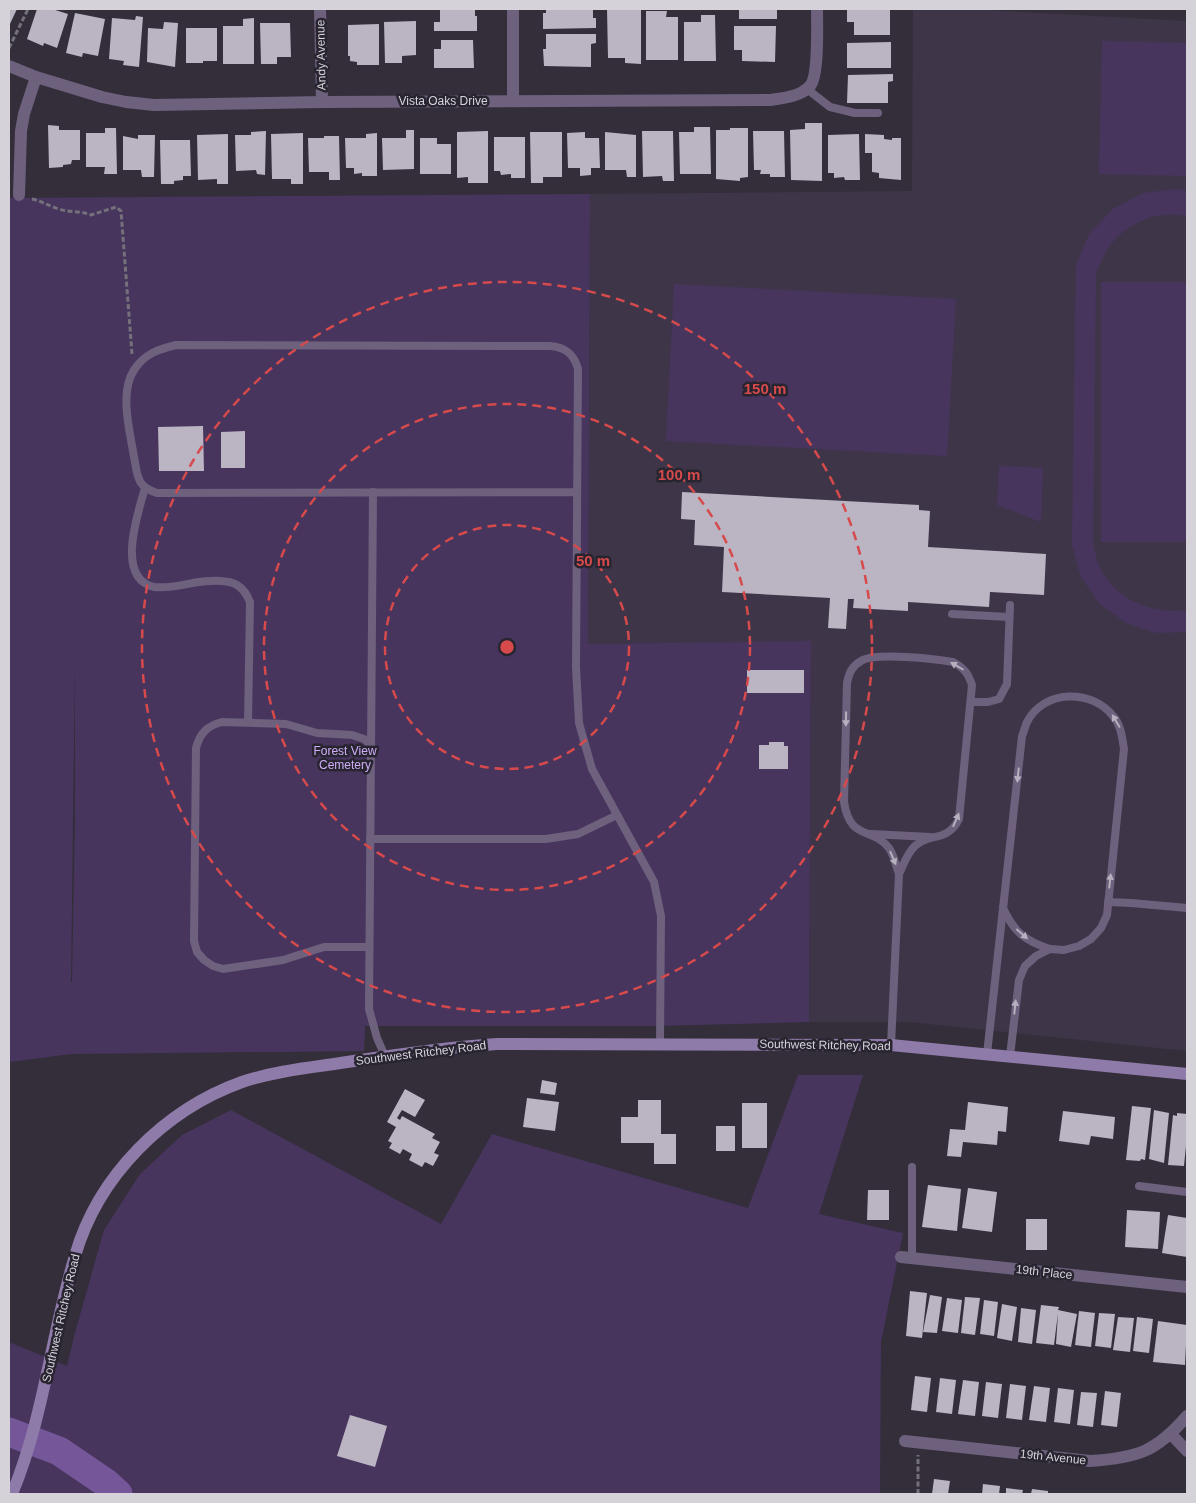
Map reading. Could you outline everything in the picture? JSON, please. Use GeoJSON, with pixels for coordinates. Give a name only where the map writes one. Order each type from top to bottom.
{"type":"FeatureCollection","features":[{"type":"Feature","properties":{"kind":"street","name":"Andy Avenue"},"geometry":{"type":"LineString","coordinates":[[320,9],[322,102]]}},
{"type":"Feature","properties":{"kind":"street"},"geometry":{"type":"LineString","coordinates":[[513,9],[513,101]]}},
{"type":"Feature","properties":{"kind":"street"},"geometry":{"type":"LineString","coordinates":[[809,87],[815,73],[817,9]]}},
{"type":"Feature","properties":{"kind":"street","name":"Vista Oaks Drive"},"geometry":{"type":"LineString","coordinates":[[9,66],[73,89],[126,102],[154,104],[770,100],[789,97],[809,87]]}},
{"type":"Feature","properties":{"kind":"street"},"geometry":{"type":"LineString","coordinates":[[19,195],[24,114],[36,77]]}},
{"type":"Feature","properties":{"kind":"street","name":"Southwest Ritchey Road"},"geometry":{"type":"LineString","coordinates":[[12,1494],[26,1457],[40,1407],[70,1275],[83,1233],[106,1190],[134,1152],[174,1117],[205,1099],[251,1080],[306,1068],[385,1056],[454,1047],[497,1044],[891,1045],[1187,1074]]}},
{"type":"Feature","properties":{"kind":"street","name":"19th Place"},"geometry":{"type":"LineString","coordinates":[[906,1258],[1187,1287]]}},
{"type":"Feature","properties":{"kind":"street","name":"19th Avenue"},"geometry":{"type":"LineString","coordinates":[[905,1441],[1090,1461],[1118,1460],[1142,1453],[1160,1443],[1187,1416]]}},
{"type":"Feature","properties":{"kind":"street"},"geometry":{"type":"LineString","coordinates":[[1171,1434],[1187,1451]]}},
{"type":"Feature","properties":{"kind":"lane"},"geometry":{"type":"LineString","coordinates":[[809,87],[830,107],[855,113],[878,113]]}},
{"type":"Feature","properties":{"kind":"lane"},"geometry":{"type":"LineString","coordinates":[[577,492],[157,493],[145,488],[138,477],[127,420],[127,386],[134,370],[145,357],[159,349],[176,345],[558,347],[571,355],[576,361],[578,369],[576,667],[579,723],[592,769],[654,882],[661,916],[660,1044]]}},
{"type":"Feature","properties":{"kind":"lane"},"geometry":{"type":"LineString","coordinates":[[145,488],[135,521],[131,561],[138,578],[145,583],[162,587],[212,581],[235,584],[245,590],[250,602],[248,722]]}},
{"type":"Feature","properties":{"kind":"lane"},"geometry":{"type":"LineString","coordinates":[[373,492],[369,1009],[377,1038],[385,1056]]}},
{"type":"Feature","properties":{"kind":"lane"},"geometry":{"type":"LineString","coordinates":[[971,702],[988,702],[999,699],[1007,684],[1010,605]]}},
{"type":"Feature","properties":{"kind":"lane"},"geometry":{"type":"LineString","coordinates":[[952,614],[1010,617]]}},
{"type":"Feature","properties":{"kind":"lane"},"geometry":{"type":"LineString","coordinates":[[891,1045],[899,874],[916,844],[948,833],[959,819],[972,685],[969,674],[953,662],[898,657],[870,657],[854,666],[848,674],[844,802],[849,820],[860,832],[879,840],[889,848],[899,874]]}},
{"type":"Feature","properties":{"kind":"lane"},"geometry":{"type":"LineString","coordinates":[[987,1054],[1003,908],[1022,736],[1028,720],[1039,708],[1054,699],[1070,696],[1087,698],[1102,705],[1114,717],[1122,732],[1124,749],[1107,915],[1101,928],[1091,939],[1079,946],[1064,950],[1050,949],[1034,944],[1021,935],[1010,923],[1003,908]]}},
{"type":"Feature","properties":{"kind":"lane"},"geometry":{"type":"LineString","coordinates":[[369,947],[324,947],[283,960],[224,969],[213,966],[204,960],[197,952],[194,941],[196,748],[198,738],[204,730],[213,724],[222,722],[286,724],[317,733],[352,735],[364,739],[371,745]]}},
{"type":"Feature","properties":{"kind":"lane"},"geometry":{"type":"LineString","coordinates":[[370,839],[546,839],[578,834],[617,815]]}},
{"type":"Feature","properties":{"kind":"lane"},"geometry":{"type":"LineString","coordinates":[[867,834],[933,837]]}},
{"type":"Feature","properties":{"kind":"lane"},"geometry":{"type":"LineString","coordinates":[[1108,902],[1131,902],[1187,908]]}},
{"type":"Feature","properties":{"kind":"lane"},"geometry":{"type":"LineString","coordinates":[[1010,1056],[1019,980],[1026,966],[1036,956],[1050,949]]}},
{"type":"Feature","properties":{"kind":"lane"},"geometry":{"type":"LineString","coordinates":[[906,1258],[912,1167]]}},
{"type":"Feature","properties":{"kind":"lane"},"geometry":{"type":"LineString","coordinates":[[1139,1186],[1187,1192]]}},
{"type":"Feature","properties":{"kind":"path"},"geometry":{"type":"LineString","coordinates":[[9,48],[28,9]]}},
{"type":"Feature","properties":{"kind":"path"},"geometry":{"type":"LineString","coordinates":[[19,195],[45,202],[57,209],[81,211],[90,215],[116,207],[121,211],[134,370]]}},
{"type":"Feature","properties":{"kind":"path"},"geometry":{"type":"LineString","coordinates":[[918,1442],[918,1494]]}},
{"type":"Feature","properties":{"kind":"shaded area"},"geometry":{"type":"Polygon","coordinates":[[[913,9],[966,9],[1187,21],[1187,1051],[909,1022],[809,1022],[811,642],[588,644],[590,194],[912,191],[913,9]]]}},
{"type":"Feature","properties":{"kind":"green space"},"geometry":{"type":"Polygon","coordinates":[[[1102,41],[1187,43],[1187,176],[1099,174],[1102,41]]]}},
{"type":"Feature","properties":{"kind":"green space"},"geometry":{"type":"Polygon","coordinates":[[[1177,189],[1187,191],[1187,216],[1164,215],[1143,220],[1133,225],[1124,231],[1108,248],[1096,273],[1093,545],[1099,565],[1107,579],[1125,597],[1137,603],[1162,610],[1187,610],[1187,632],[1157,633],[1126,623],[1100,604],[1081,577],[1072,545],[1076,265],[1089,234],[1113,209],[1143,193],[1177,189]]]}},
{"type":"Feature","properties":{"kind":"green space","name":"Forest View Cemetery"},"geometry":{"type":"Polygon","coordinates":[[[590,194],[588,644],[811,641],[809,1022],[656,1026],[365,1026],[364,1051],[71,1054],[10,1062],[9,198],[590,194]],[[75,663],[71,982],[72,982],[75,663]]]}},
{"type":"Feature","properties":{"kind":"green space"},"geometry":{"type":"Polygon","coordinates":[[[1101,282],[1187,282],[1187,542],[1101,542],[1101,282]]]}},
{"type":"Feature","properties":{"kind":"green space"},"geometry":{"type":"Polygon","coordinates":[[[674,284],[956,299],[947,456],[666,441],[674,284]]]}},
{"type":"Feature","properties":{"kind":"green space"},"geometry":{"type":"Polygon","coordinates":[[[999,466],[1043,468],[1041,522],[997,505],[999,466]]]}},
{"type":"Feature","properties":{"kind":"green space"},"geometry":{"type":"Polygon","coordinates":[[[798,1075],[863,1075],[819,1214],[903,1233],[881,1342],[880,1494],[9,1494],[9,1342],[67,1366],[104,1230],[140,1174],[182,1135],[231,1110],[441,1224],[492,1134],[748,1208],[798,1075]]]}},
{"type":"Feature","properties":{"kind":"building"},"geometry":{"type":"Polygon","coordinates":[[[9,9],[17,9],[9,26],[9,9]]]}},
{"type":"Feature","properties":{"kind":"building"},"geometry":{"type":"Polygon","coordinates":[[[37,9],[52,9],[68,14],[57,48],[44,43],[43,46],[27,39],[37,9]]]}},
{"type":"Feature","properties":{"kind":"building"},"geometry":{"type":"Polygon","coordinates":[[[440,9],[475,9],[477,31],[434,31],[434,22],[440,22],[440,9]]]}},
{"type":"Feature","properties":{"kind":"building"},"geometry":{"type":"Polygon","coordinates":[[[546,9],[593,9],[593,18],[596,18],[596,28],[543,29],[543,13],[546,13],[546,9]]]}},
{"type":"Feature","properties":{"kind":"building"},"geometry":{"type":"Polygon","coordinates":[[[607,9],[641,9],[641,64],[625,63],[625,58],[608,58],[607,9]]]}},
{"type":"Feature","properties":{"kind":"building"},"geometry":{"type":"Polygon","coordinates":[[[739,9],[777,9],[777,19],[739,19],[739,9]]]}},
{"type":"Feature","properties":{"kind":"building"},"geometry":{"type":"Polygon","coordinates":[[[847,9],[890,9],[890,35],[854,35],[854,22],[847,22],[847,9]]]}},
{"type":"Feature","properties":{"kind":"building"},"geometry":{"type":"Polygon","coordinates":[[[646,11],[667,11],[666,17],[678,17],[678,60],[646,60],[646,11]]]}},
{"type":"Feature","properties":{"kind":"building"},"geometry":{"type":"Polygon","coordinates":[[[75,13],[105,19],[98,56],[83,53],[82,57],[66,53],[75,13]]]}},
{"type":"Feature","properties":{"kind":"building"},"geometry":{"type":"Polygon","coordinates":[[[701,15],[715,15],[716,61],[684,61],[684,22],[701,22],[701,15]]]}},
{"type":"Feature","properties":{"kind":"building"},"geometry":{"type":"Polygon","coordinates":[[[136,16],[143,17],[139,67],[123,65],[124,61],[109,59],[112,18],[135,20],[136,16]]]}},
{"type":"Feature","properties":{"kind":"building"},"geometry":{"type":"Polygon","coordinates":[[[254,18],[254,64],[223,64],[223,26],[243,26],[243,19],[254,18]]]}},
{"type":"Feature","properties":{"kind":"building"},"geometry":{"type":"Polygon","coordinates":[[[416,21],[416,55],[402,56],[402,63],[385,63],[384,22],[416,21]]]}},
{"type":"Feature","properties":{"kind":"building"},"geometry":{"type":"Polygon","coordinates":[[[164,22],[178,23],[175,67],[147,62],[148,28],[163,29],[164,22]]]}},
{"type":"Feature","properties":{"kind":"building"},"geometry":{"type":"Polygon","coordinates":[[[260,23],[290,23],[291,57],[277,57],[277,64],[261,64],[260,23]]]}},
{"type":"Feature","properties":{"kind":"building"},"geometry":{"type":"Polygon","coordinates":[[[379,24],[379,65],[357,65],[357,62],[350,61],[350,56],[348,56],[348,25],[379,24]]]}},
{"type":"Feature","properties":{"kind":"building"},"geometry":{"type":"Polygon","coordinates":[[[734,26],[776,26],[775,62],[742,61],[742,50],[734,50],[734,26]]]}},
{"type":"Feature","properties":{"kind":"building"},"geometry":{"type":"Polygon","coordinates":[[[186,28],[217,28],[217,61],[186,63],[186,28]]]}},
{"type":"Feature","properties":{"kind":"building"},"geometry":{"type":"Polygon","coordinates":[[[546,34],[596,34],[596,43],[591,44],[591,67],[544,66],[543,49],[546,49],[546,34]]]}},
{"type":"Feature","properties":{"kind":"building"},"geometry":{"type":"Polygon","coordinates":[[[441,40],[473,40],[474,68],[434,68],[434,49],[441,49],[441,40]]]}},
{"type":"Feature","properties":{"kind":"building"},"geometry":{"type":"Polygon","coordinates":[[[891,42],[891,68],[847,68],[847,43],[891,42]]]}},
{"type":"Feature","properties":{"kind":"building"},"geometry":{"type":"Polygon","coordinates":[[[893,74],[893,81],[888,82],[888,103],[847,103],[848,75],[893,74]]]}},
{"type":"Feature","properties":{"kind":"building"},"geometry":{"type":"Polygon","coordinates":[[[805,123],[822,123],[822,181],[791,180],[790,130],[805,129],[805,123]]]}},
{"type":"Feature","properties":{"kind":"building"},"geometry":{"type":"Polygon","coordinates":[[[48,125],[59,126],[59,130],[80,130],[80,160],[72,160],[71,164],[63,165],[63,167],[49,168],[48,125]]]}},
{"type":"Feature","properties":{"kind":"building"},"geometry":{"type":"Polygon","coordinates":[[[694,127],[710,127],[711,174],[680,174],[679,132],[694,132],[694,127]]]}},
{"type":"Feature","properties":{"kind":"building"},"geometry":{"type":"Polygon","coordinates":[[[105,128],[116,128],[117,174],[104,174],[105,167],[86,167],[86,133],[105,133],[105,128]]]}},
{"type":"Feature","properties":{"kind":"building"},"geometry":{"type":"Polygon","coordinates":[[[730,128],[748,128],[748,177],[740,178],[740,181],[716,179],[716,130],[730,130],[730,128]]]}},
{"type":"Feature","properties":{"kind":"building"},"geometry":{"type":"Polygon","coordinates":[[[406,130],[414,130],[414,169],[383,170],[382,138],[406,138],[406,130]]]}},
{"type":"Feature","properties":{"kind":"building"},"geometry":{"type":"Polygon","coordinates":[[[266,131],[265,175],[257,174],[256,170],[236,171],[235,135],[251,135],[251,132],[266,131]]]}},
{"type":"Feature","properties":{"kind":"building"},"geometry":{"type":"Polygon","coordinates":[[[488,131],[488,183],[468,183],[468,177],[457,178],[457,132],[488,131]]]}},
{"type":"Feature","properties":{"kind":"building"},"geometry":{"type":"Polygon","coordinates":[[[642,131],[673,131],[674,181],[663,181],[662,176],[643,177],[642,131]]]}},
{"type":"Feature","properties":{"kind":"building"},"geometry":{"type":"Polygon","coordinates":[[[753,131],[784,131],[785,177],[770,177],[770,174],[760,174],[761,170],[754,170],[753,131]]]}},
{"type":"Feature","properties":{"kind":"building"},"geometry":{"type":"Polygon","coordinates":[[[530,132],[562,132],[562,177],[543,177],[543,183],[531,183],[530,132]]]}},
{"type":"Feature","properties":{"kind":"building"},"geometry":{"type":"Polygon","coordinates":[[[585,132],[585,138],[599,138],[600,168],[591,168],[591,175],[580,176],[580,168],[568,168],[567,133],[585,132]]]}},
{"type":"Feature","properties":{"kind":"building"},"geometry":{"type":"Polygon","coordinates":[[[605,132],[636,135],[636,177],[627,177],[626,170],[605,170],[605,132]]]}},
{"type":"Feature","properties":{"kind":"building"},"geometry":{"type":"Polygon","coordinates":[[[303,133],[303,184],[291,184],[291,179],[272,179],[271,134],[303,133]]]}},
{"type":"Feature","properties":{"kind":"building"},"geometry":{"type":"Polygon","coordinates":[[[377,133],[377,176],[362,176],[362,173],[354,174],[354,168],[346,168],[345,138],[366,138],[366,134],[377,133]]]}},
{"type":"Feature","properties":{"kind":"building"},"geometry":{"type":"Polygon","coordinates":[[[228,134],[228,184],[217,184],[217,179],[198,180],[197,135],[228,134]]]}},
{"type":"Feature","properties":{"kind":"building"},"geometry":{"type":"Polygon","coordinates":[[[859,134],[860,180],[845,180],[844,177],[834,178],[834,173],[828,173],[828,135],[859,134]]]}},
{"type":"Feature","properties":{"kind":"building"},"geometry":{"type":"Polygon","coordinates":[[[865,134],[884,135],[884,139],[892,140],[892,138],[901,138],[901,180],[879,178],[879,173],[872,172],[872,153],[865,153],[865,134]]]}},
{"type":"Feature","properties":{"kind":"building"},"geometry":{"type":"Polygon","coordinates":[[[138,135],[155,135],[154,177],[142,177],[141,170],[123,170],[123,136],[138,139],[138,135]]]}},
{"type":"Feature","properties":{"kind":"building"},"geometry":{"type":"Polygon","coordinates":[[[324,136],[339,136],[340,180],[329,180],[329,172],[309,172],[308,138],[324,138],[324,136]]]}},
{"type":"Feature","properties":{"kind":"building"},"geometry":{"type":"Polygon","coordinates":[[[494,137],[525,137],[525,178],[511,178],[511,174],[501,175],[500,171],[494,171],[494,137]]]}},
{"type":"Feature","properties":{"kind":"building"},"geometry":{"type":"Polygon","coordinates":[[[420,138],[437,138],[437,144],[451,144],[451,174],[420,174],[420,138]]]}},
{"type":"Feature","properties":{"kind":"building"},"geometry":{"type":"Polygon","coordinates":[[[160,140],[190,140],[191,176],[183,176],[183,180],[174,181],[174,184],[161,184],[160,140]]]}},
{"type":"Feature","properties":{"kind":"building"},"geometry":{"type":"Polygon","coordinates":[[[203,426],[204,471],[159,471],[158,427],[203,426]]]}},
{"type":"Feature","properties":{"kind":"building"},"geometry":{"type":"Polygon","coordinates":[[[245,431],[245,468],[221,468],[221,432],[245,431]]]}},
{"type":"Feature","properties":{"kind":"building"},"geometry":{"type":"Polygon","coordinates":[[[682,492],[919,505],[919,510],[930,511],[928,547],[1046,554],[1044,595],[990,592],[989,607],[908,602],[908,611],[853,608],[854,599],[848,599],[846,629],[828,628],[830,598],[722,592],[724,547],[694,545],[695,520],[681,519],[682,492]]]}},
{"type":"Feature","properties":{"kind":"building"},"geometry":{"type":"Polygon","coordinates":[[[747,670],[804,670],[804,693],[747,693],[747,670]]]}},
{"type":"Feature","properties":{"kind":"building"},"geometry":{"type":"Polygon","coordinates":[[[769,742],[784,742],[784,746],[788,746],[788,769],[759,769],[759,745],[769,745],[769,742]]]}},
{"type":"Feature","properties":{"kind":"building"},"geometry":{"type":"Polygon","coordinates":[[[542,1080],[557,1083],[555,1095],[540,1093],[542,1080]]]}},
{"type":"Feature","properties":{"kind":"building"},"geometry":{"type":"Polygon","coordinates":[[[405,1089],[425,1100],[415,1117],[402,1110],[397,1118],[400,1120],[402,1116],[435,1134],[432,1138],[440,1142],[434,1153],[439,1155],[433,1166],[425,1162],[422,1167],[409,1160],[412,1154],[403,1149],[400,1154],[389,1148],[392,1143],[388,1141],[396,1127],[387,1122],[405,1089]]]}},
{"type":"Feature","properties":{"kind":"building"},"geometry":{"type":"Polygon","coordinates":[[[527,1098],[559,1102],[555,1131],[523,1127],[527,1098]]]}},
{"type":"Feature","properties":{"kind":"building"},"geometry":{"type":"Polygon","coordinates":[[[638,1100],[661,1100],[661,1134],[676,1134],[676,1164],[654,1164],[654,1143],[621,1143],[621,1117],[638,1117],[638,1100]]]}},
{"type":"Feature","properties":{"kind":"building"},"geometry":{"type":"Polygon","coordinates":[[[968,1102],[1008,1107],[1006,1132],[998,1131],[997,1145],[963,1142],[961,1157],[947,1156],[950,1129],[965,1130],[968,1102]]]}},
{"type":"Feature","properties":{"kind":"building"},"geometry":{"type":"Polygon","coordinates":[[[742,1103],[767,1103],[767,1148],[742,1148],[742,1103]]]}},
{"type":"Feature","properties":{"kind":"building"},"geometry":{"type":"Polygon","coordinates":[[[1132,1106],[1151,1108],[1145,1160],[1141,1159],[1140,1161],[1126,1160],[1132,1106]]]}},
{"type":"Feature","properties":{"kind":"building"},"geometry":{"type":"Polygon","coordinates":[[[1154,1110],[1169,1113],[1164,1163],[1149,1159],[1154,1110]]]}},
{"type":"Feature","properties":{"kind":"building"},"geometry":{"type":"Polygon","coordinates":[[[1063,1111],[1115,1117],[1113,1139],[1091,1136],[1089,1145],[1059,1141],[1063,1111]]]}},
{"type":"Feature","properties":{"kind":"building"},"geometry":{"type":"Polygon","coordinates":[[[1177,1113],[1187,1114],[1184,1166],[1168,1165],[1173,1115],[1177,1116],[1177,1113]]]}},
{"type":"Feature","properties":{"kind":"building"},"geometry":{"type":"Polygon","coordinates":[[[716,1126],[735,1126],[735,1151],[716,1151],[716,1126]]]}},
{"type":"Feature","properties":{"kind":"building"},"geometry":{"type":"Polygon","coordinates":[[[928,1185],[961,1189],[957,1231],[922,1227],[928,1185]]]}},
{"type":"Feature","properties":{"kind":"building"},"geometry":{"type":"Polygon","coordinates":[[[968,1188],[997,1192],[992,1232],[962,1228],[968,1188]]]}},
{"type":"Feature","properties":{"kind":"building"},"geometry":{"type":"Polygon","coordinates":[[[868,1190],[889,1190],[889,1220],[867,1220],[868,1190]]]}},
{"type":"Feature","properties":{"kind":"building"},"geometry":{"type":"Polygon","coordinates":[[[1127,1210],[1160,1212],[1158,1249],[1125,1247],[1127,1210]]]}},
{"type":"Feature","properties":{"kind":"building"},"geometry":{"type":"Polygon","coordinates":[[[1168,1215],[1187,1218],[1187,1257],[1162,1253],[1168,1215]]]}},
{"type":"Feature","properties":{"kind":"building"},"geometry":{"type":"Polygon","coordinates":[[[1026,1219],[1047,1219],[1047,1250],[1026,1250],[1026,1219]]]}},
{"type":"Feature","properties":{"kind":"building"},"geometry":{"type":"Polygon","coordinates":[[[910,1291],[927,1293],[922,1338],[906,1336],[910,1291]]]}},
{"type":"Feature","properties":{"kind":"building"},"geometry":{"type":"Polygon","coordinates":[[[930,1295],[942,1297],[937,1333],[923,1332],[930,1295]]]}},
{"type":"Feature","properties":{"kind":"building"},"geometry":{"type":"Polygon","coordinates":[[[965,1297],[980,1298],[975,1335],[961,1333],[965,1297]]]}},
{"type":"Feature","properties":{"kind":"building"},"geometry":{"type":"Polygon","coordinates":[[[947,1298],[962,1300],[958,1333],[942,1331],[947,1298]]]}},
{"type":"Feature","properties":{"kind":"building"},"geometry":{"type":"Polygon","coordinates":[[[984,1300],[998,1302],[994,1336],[980,1334],[984,1300]]]}},
{"type":"Feature","properties":{"kind":"building"},"geometry":{"type":"Polygon","coordinates":[[[1002,1304],[1017,1307],[1012,1341],[997,1338],[1002,1304]]]}},
{"type":"Feature","properties":{"kind":"building"},"geometry":{"type":"Polygon","coordinates":[[[1041,1305],[1059,1307],[1058,1310],[1077,1314],[1071,1347],[1056,1344],[1058,1313],[1054,1345],[1036,1343],[1041,1305]]]}},
{"type":"Feature","properties":{"kind":"building"},"geometry":{"type":"Polygon","coordinates":[[[1021,1308],[1036,1310],[1032,1344],[1018,1342],[1021,1308]]]}},
{"type":"Feature","properties":{"kind":"building"},"geometry":{"type":"Polygon","coordinates":[[[1079,1311],[1095,1313],[1091,1347],[1075,1345],[1079,1311]]]}},
{"type":"Feature","properties":{"kind":"building"},"geometry":{"type":"Polygon","coordinates":[[[1099,1313],[1115,1314],[1111,1348],[1095,1346],[1099,1313]]]}},
{"type":"Feature","properties":{"kind":"building"},"geometry":{"type":"Polygon","coordinates":[[[1118,1317],[1134,1318],[1130,1352],[1113,1350],[1118,1317]]]}},
{"type":"Feature","properties":{"kind":"building"},"geometry":{"type":"Polygon","coordinates":[[[1137,1317],[1153,1319],[1149,1353],[1133,1351],[1137,1317]]]}},
{"type":"Feature","properties":{"kind":"building"},"geometry":{"type":"Polygon","coordinates":[[[1158,1321],[1187,1325],[1185,1365],[1153,1362],[1158,1321]]]}},
{"type":"Feature","properties":{"kind":"building"},"geometry":{"type":"Polygon","coordinates":[[[915,1376],[931,1378],[927,1412],[911,1410],[915,1376]]]}},
{"type":"Feature","properties":{"kind":"building"},"geometry":{"type":"Polygon","coordinates":[[[940,1378],[956,1380],[952,1414],[936,1412],[940,1378]]]}},
{"type":"Feature","properties":{"kind":"building"},"geometry":{"type":"Polygon","coordinates":[[[963,1380],[979,1382],[975,1416],[958,1414],[963,1380]]]}},
{"type":"Feature","properties":{"kind":"building"},"geometry":{"type":"Polygon","coordinates":[[[986,1382],[1002,1384],[998,1418],[982,1416],[986,1382]]]}},
{"type":"Feature","properties":{"kind":"building"},"geometry":{"type":"Polygon","coordinates":[[[1010,1384],[1026,1386],[1022,1420],[1006,1418],[1010,1384]]]}},
{"type":"Feature","properties":{"kind":"building"},"geometry":{"type":"Polygon","coordinates":[[[1034,1386],[1050,1388],[1046,1422],[1029,1420],[1034,1386]]]}},
{"type":"Feature","properties":{"kind":"building"},"geometry":{"type":"Polygon","coordinates":[[[1058,1388],[1074,1390],[1070,1424],[1054,1422],[1058,1388]]]}},
{"type":"Feature","properties":{"kind":"building"},"geometry":{"type":"Polygon","coordinates":[[[1105,1391],[1121,1393],[1117,1427],[1101,1425],[1105,1391]]]}},
{"type":"Feature","properties":{"kind":"building"},"geometry":{"type":"Polygon","coordinates":[[[1081,1392],[1097,1393],[1093,1427],[1077,1425],[1081,1392]]]}},
{"type":"Feature","properties":{"kind":"building"},"geometry":{"type":"Polygon","coordinates":[[[350,1415],[387,1426],[375,1467],[337,1456],[350,1415]]]}},
{"type":"Feature","properties":{"kind":"building"},"geometry":{"type":"Polygon","coordinates":[[[934,1479],[950,1481],[948,1494],[932,1494],[934,1479]]]}},
{"type":"Feature","properties":{"kind":"building"},"geometry":{"type":"Polygon","coordinates":[[[983,1484],[1000,1486],[999,1494],[982,1494],[983,1484]]]}},
{"type":"Feature","properties":{"kind":"building"},"geometry":{"type":"Polygon","coordinates":[[[1006,1488],[1023,1490],[1022,1494],[1006,1494],[1006,1488]]]}},
{"type":"Feature","properties":{"kind":"building"},"geometry":{"type":"Polygon","coordinates":[[[1032,1489],[1048,1491],[1048,1494],[1031,1494],[1032,1489]]]}},
{"type":"Feature","properties":{"kind":"waterway"},"geometry":{"type":"LineString","coordinates":[[9,1432],[59,1451],[106,1483],[118,1494]]}}]}
